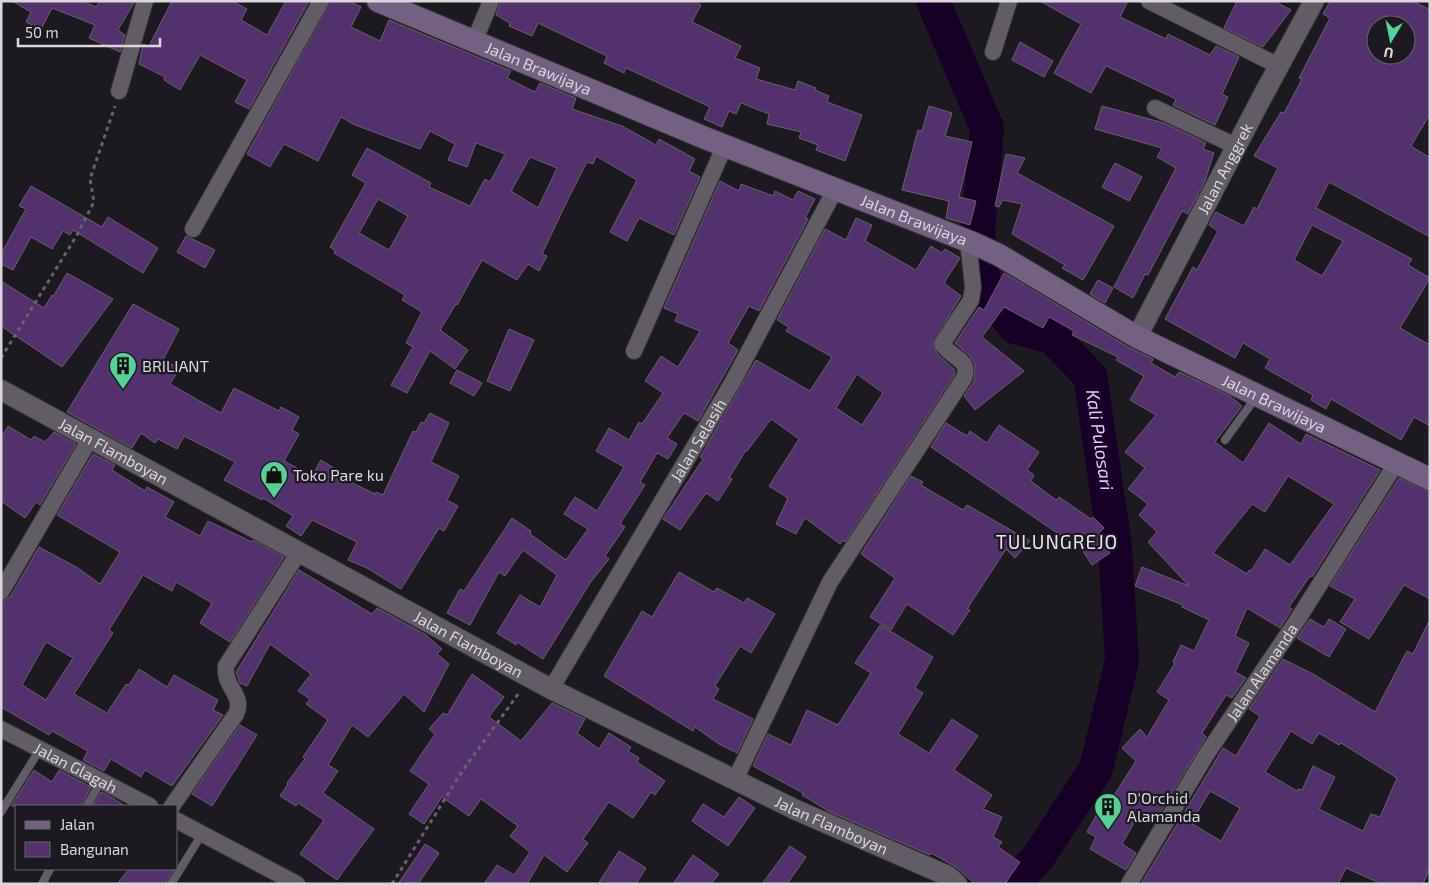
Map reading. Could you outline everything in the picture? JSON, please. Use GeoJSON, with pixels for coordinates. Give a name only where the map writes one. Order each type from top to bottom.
{"type":"FeatureCollection","features":[{"type":"Feature","properties":{"kind":"main road","name":"Jalan Brawijaya"},"geometry":{"type":"LineString","coordinates":[[378,1],[725,146],[836,188],[999,255],[1137,337],[1430,479]]}},
{"type":"Feature","properties":{"kind":"street"},"geometry":{"type":"LineString","coordinates":[[119,91],[145,1]]}},
{"type":"Feature","properties":{"kind":"street"},"geometry":{"type":"LineString","coordinates":[[193,229],[321,1]]}},
{"type":"Feature","properties":{"kind":"street"},"geometry":{"type":"LineString","coordinates":[[474,42],[491,1]]}},
{"type":"Feature","properties":{"kind":"street"},"geometry":{"type":"LineString","coordinates":[[993,52],[1009,1]]}},
{"type":"Feature","properties":{"kind":"street"},"geometry":{"type":"LineString","coordinates":[[1149,1],[1279,66]]}},
{"type":"Feature","properties":{"kind":"street","name":"Jalan Anggrek"},"geometry":{"type":"LineString","coordinates":[[1137,337],[1314,1]]}},
{"type":"Feature","properties":{"kind":"street"},"geometry":{"type":"LineString","coordinates":[[1155,108],[1236,146]]}},
{"type":"Feature","properties":{"kind":"street"},"geometry":{"type":"LineString","coordinates":[[634,351],[725,146]]}},
{"type":"Feature","properties":{"kind":"street","name":"Jalan Selasih"},"geometry":{"type":"LineString","coordinates":[[551,689],[732,383],[836,188]]}},
{"type":"Feature","properties":{"kind":"street"},"geometry":{"type":"LineString","coordinates":[[735,780],[830,582],[964,378],[967,371],[966,364],[942,344],[971,300],[973,287],[970,242]]}},
{"type":"Feature","properties":{"kind":"street","name":"Jalan Flamboyan"},"geometry":{"type":"LineString","coordinates":[[1,390],[551,689],[796,810],[952,880]]}},
{"type":"Feature","properties":{"kind":"street"},"geometry":{"type":"LineString","coordinates":[[1,592],[90,439]]}},
{"type":"Feature","properties":{"kind":"street","name":"Jalan Alamanda"},"geometry":{"type":"LineString","coordinates":[[1128,884],[1206,755],[1296,622],[1397,462]]}},
{"type":"Feature","properties":{"kind":"street"},"geometry":{"type":"LineString","coordinates":[[173,805],[240,706],[238,697],[225,676],[226,666],[299,552]]}},
{"type":"Feature","properties":{"kind":"street","name":"Jalan Glagah"},"geometry":{"type":"LineString","coordinates":[[1,729],[148,805]]}},
{"type":"Feature","properties":{"kind":"street"},"geometry":{"type":"LineString","coordinates":[[178,821],[297,884]]}},
{"type":"Feature","properties":{"kind":"lane"},"geometry":{"type":"LineString","coordinates":[[1225,440],[1257,396]]}},
{"type":"Feature","properties":{"kind":"lane"},"geometry":{"type":"LineString","coordinates":[[1,812],[40,749]]}},
{"type":"Feature","properties":{"kind":"lane"},"geometry":{"type":"LineString","coordinates":[[87,805],[101,781]]}},
{"type":"Feature","properties":{"kind":"lane"},"geometry":{"type":"LineString","coordinates":[[171,884],[202,834]]}},
{"type":"Feature","properties":{"kind":"lane"},"geometry":{"type":"LineString","coordinates":[[42,884],[49,870]]}},
{"type":"Feature","properties":{"kind":"path"},"geometry":{"type":"LineString","coordinates":[[1,358],[77,235],[94,202],[90,179],[119,91]]}},
{"type":"Feature","properties":{"kind":"path"},"geometry":{"type":"LineString","coordinates":[[392,884],[463,770],[530,678]]}},
{"type":"Feature","properties":{"kind":"building"},"geometry":{"type":"Polygon","coordinates":[[[12,1],[82,1],[96,7],[100,1],[135,1],[118,30],[125,35],[120,52],[89,38],[95,25],[52,8],[41,29],[26,22],[31,12],[12,1]]]}},
{"type":"Feature","properties":{"kind":"building"},"geometry":{"type":"Polygon","coordinates":[[[172,1],[232,1],[247,9],[241,20],[267,35],[286,1],[309,1],[249,109],[235,102],[247,80],[200,55],[180,90],[164,80],[165,77],[139,64],[143,44],[149,46],[172,1]]]}},
{"type":"Feature","properties":{"kind":"building"},"geometry":{"type":"Polygon","coordinates":[[[331,1],[349,1],[361,7],[351,27],[380,41],[389,20],[511,71],[507,78],[535,92],[540,83],[576,98],[572,109],[622,126],[656,145],[659,139],[695,159],[689,171],[700,177],[674,235],[639,218],[627,241],[610,232],[637,180],[596,156],[593,164],[587,162],[542,254],[547,256],[539,271],[528,264],[517,280],[482,260],[457,305],[440,330],[468,350],[455,369],[430,351],[407,393],[391,385],[413,347],[406,343],[422,312],[402,300],[405,295],[334,253],[335,250],[330,247],[366,183],[352,175],[367,148],[431,183],[429,187],[470,206],[485,179],[490,182],[505,154],[476,143],[467,167],[448,160],[455,144],[430,131],[420,149],[355,125],[341,117],[318,161],[284,144],[270,167],[247,154],[331,1]],[[530,157],[511,191],[538,208],[557,168],[530,157]],[[378,199],[359,233],[389,250],[408,216],[378,199]]]}},
{"type":"Feature","properties":{"kind":"building"},"geometry":{"type":"Polygon","coordinates":[[[501,1],[693,1],[701,5],[692,22],[741,46],[735,58],[760,68],[756,79],[795,90],[798,81],[816,88],[815,90],[829,96],[827,102],[862,115],[845,161],[816,150],[818,145],[799,138],[801,132],[767,124],[769,114],[741,103],[736,114],[729,111],[722,127],[704,119],[710,107],[626,68],[624,73],[604,63],[607,56],[538,23],[532,36],[509,26],[510,23],[496,15],[501,1]]]}},
{"type":"Feature","properties":{"kind":"building"},"geometry":{"type":"Polygon","coordinates":[[[1040,1],[1128,1],[1120,17],[1166,39],[1168,34],[1210,55],[1216,46],[1239,57],[1222,94],[1228,97],[1215,125],[1173,105],[1176,99],[1106,66],[1091,93],[1054,73],[1081,24],[1040,1]]]}},
{"type":"Feature","properties":{"kind":"building"},"geometry":{"type":"Polygon","coordinates":[[[1237,1],[1274,1],[1291,10],[1263,47],[1224,28],[1237,1]]]}},
{"type":"Feature","properties":{"kind":"building"},"geometry":{"type":"Polygon","coordinates":[[[1330,1],[1413,1],[1430,10],[1430,114],[1411,146],[1430,158],[1430,237],[1329,182],[1316,208],[1412,259],[1408,265],[1430,278],[1400,328],[1430,345],[1430,426],[1414,417],[1401,440],[1331,399],[1326,409],[1311,400],[1313,395],[1265,368],[1270,359],[1243,343],[1235,358],[1165,319],[1193,267],[1197,270],[1218,231],[1209,225],[1216,212],[1244,226],[1254,207],[1257,209],[1278,168],[1254,156],[1281,112],[1284,113],[1302,79],[1299,78],[1330,18],[1323,14],[1330,1]],[[1312,225],[1294,260],[1322,276],[1343,241],[1312,225]]]}},
{"type":"Feature","properties":{"kind":"building"},"geometry":{"type":"Polygon","coordinates":[[[1020,42],[1053,61],[1044,77],[1012,60],[1020,42]]]}},
{"type":"Feature","properties":{"kind":"building"},"geometry":{"type":"Polygon","coordinates":[[[929,106],[952,113],[945,136],[972,142],[959,197],[976,201],[970,225],[946,218],[949,201],[902,190],[918,130],[922,131],[929,106]]]}},
{"type":"Feature","properties":{"kind":"building"},"geometry":{"type":"Polygon","coordinates":[[[1102,106],[1164,123],[1206,143],[1203,149],[1214,153],[1205,181],[1188,214],[1182,211],[1148,275],[1145,274],[1133,298],[1114,287],[1176,168],[1157,157],[1162,148],[1095,129],[1102,106]]]}},
{"type":"Feature","properties":{"kind":"building"},"geometry":{"type":"Polygon","coordinates":[[[1006,154],[1025,158],[1017,173],[1114,226],[1083,280],[1062,268],[1065,265],[1012,234],[1022,204],[1003,200],[999,207],[995,206],[1006,154]]]}},
{"type":"Feature","properties":{"kind":"building"},"geometry":{"type":"Polygon","coordinates":[[[1115,163],[1142,177],[1129,201],[1102,187],[1115,163]]]}},
{"type":"Feature","properties":{"kind":"building"},"geometry":{"type":"Polygon","coordinates":[[[720,181],[739,191],[741,184],[773,196],[775,191],[793,200],[798,191],[815,199],[805,218],[808,219],[759,311],[749,306],[728,343],[738,350],[698,421],[684,413],[667,438],[677,444],[668,459],[657,453],[640,482],[645,485],[620,524],[625,527],[605,556],[609,559],[590,583],[543,659],[517,642],[516,645],[497,633],[520,595],[540,607],[557,575],[523,550],[505,576],[499,572],[470,625],[447,613],[460,589],[464,591],[512,518],[531,531],[530,534],[566,560],[588,529],[564,514],[575,497],[597,511],[624,467],[596,451],[609,428],[629,440],[639,422],[642,424],[663,393],[645,381],[661,356],[678,367],[700,331],[675,321],[678,314],[664,308],[720,181]]]}},
{"type":"Feature","properties":{"kind":"building"},"geometry":{"type":"Polygon","coordinates":[[[31,186],[102,227],[108,217],[158,248],[143,273],[73,230],[70,235],[63,231],[52,249],[31,237],[13,270],[1,264],[1,254],[26,209],[19,206],[31,186]]]}},
{"type":"Feature","properties":{"kind":"building"},"geometry":{"type":"Polygon","coordinates":[[[856,218],[872,225],[865,241],[916,270],[931,246],[942,253],[945,249],[960,258],[944,283],[961,296],[932,344],[938,355],[954,369],[955,374],[845,542],[843,540],[840,544],[805,518],[796,534],[776,524],[788,498],[769,486],[799,439],[771,419],[746,450],[729,478],[732,479],[718,501],[706,493],[680,530],[663,519],[703,459],[700,457],[756,360],[810,391],[832,357],[786,331],[789,327],[777,320],[825,229],[846,240],[856,218]],[[857,374],[836,408],[862,425],[883,393],[857,374]]]}},
{"type":"Feature","properties":{"kind":"building"},"geometry":{"type":"Polygon","coordinates":[[[186,236],[215,250],[205,268],[177,252],[186,236]]]}},
{"type":"Feature","properties":{"kind":"building"},"geometry":{"type":"Polygon","coordinates":[[[67,273],[113,299],[62,367],[1,326],[1,281],[44,308],[67,273]]]}},
{"type":"Feature","properties":{"kind":"building"},"geometry":{"type":"Polygon","coordinates":[[[1004,273],[1130,348],[1153,359],[1151,363],[1175,377],[1179,372],[1230,396],[1242,406],[1215,442],[1243,463],[1269,423],[1301,444],[1306,434],[1380,470],[1312,577],[1310,576],[1289,607],[1292,609],[1280,628],[1247,608],[1235,636],[1249,643],[1235,672],[1246,678],[1232,698],[1226,695],[1202,733],[1206,737],[1153,824],[1139,814],[1122,844],[1136,853],[1126,870],[1090,849],[1096,837],[1087,832],[1098,812],[1102,814],[1136,761],[1122,748],[1140,729],[1147,737],[1169,700],[1157,692],[1175,663],[1173,662],[1181,645],[1194,651],[1209,620],[1182,607],[1183,605],[1135,586],[1142,567],[1189,586],[1148,542],[1157,532],[1139,515],[1148,504],[1128,489],[1145,468],[1125,452],[1156,415],[1130,400],[1144,376],[1116,360],[1118,357],[1072,335],[1074,331],[1049,317],[1043,328],[1004,307],[982,337],[1024,371],[975,410],[964,396],[974,381],[975,365],[970,356],[955,343],[979,307],[984,310],[1004,273]],[[1288,476],[1265,512],[1252,504],[1213,553],[1247,574],[1265,549],[1290,565],[1334,504],[1288,476]]]}},
{"type":"Feature","properties":{"kind":"building"},"geometry":{"type":"Polygon","coordinates":[[[1098,280],[1113,288],[1105,303],[1090,294],[1098,280]]]}},
{"type":"Feature","properties":{"kind":"building"},"geometry":{"type":"Polygon","coordinates":[[[133,304],[179,329],[163,360],[180,368],[170,384],[221,413],[234,388],[279,411],[281,407],[299,417],[292,430],[299,434],[284,461],[312,476],[321,460],[340,472],[338,476],[375,494],[376,492],[383,495],[413,431],[416,432],[421,422],[424,423],[430,413],[449,423],[431,462],[459,476],[447,500],[458,506],[444,531],[439,528],[401,589],[367,568],[348,560],[357,542],[312,520],[301,536],[286,526],[293,516],[263,498],[262,500],[224,480],[235,462],[184,436],[177,449],[158,439],[155,443],[141,433],[132,448],[67,412],[133,304]]]}},
{"type":"Feature","properties":{"kind":"building"},"geometry":{"type":"Polygon","coordinates":[[[509,329],[534,340],[510,391],[487,381],[509,329]]]}},
{"type":"Feature","properties":{"kind":"building"},"geometry":{"type":"Polygon","coordinates":[[[457,370],[482,383],[474,396],[450,383],[457,370]]]}},
{"type":"Feature","properties":{"kind":"building"},"geometry":{"type":"Polygon","coordinates":[[[946,423],[967,436],[970,431],[987,443],[999,425],[1039,452],[1027,470],[1034,475],[1031,481],[1056,500],[1059,497],[1091,519],[1093,517],[1104,528],[1098,534],[1110,553],[1092,565],[1073,536],[1069,541],[931,447],[946,423]]]}},
{"type":"Feature","properties":{"kind":"building"},"geometry":{"type":"Polygon","coordinates":[[[8,426],[31,440],[34,436],[45,442],[54,432],[76,444],[40,505],[36,502],[25,518],[1,501],[1,438],[8,426]]]}},
{"type":"Feature","properties":{"kind":"building"},"geometry":{"type":"Polygon","coordinates":[[[93,454],[115,465],[112,470],[145,491],[147,487],[174,502],[165,517],[200,536],[208,521],[252,542],[253,540],[284,557],[230,642],[200,623],[212,603],[176,582],[172,591],[143,575],[109,630],[113,633],[74,694],[107,713],[126,684],[129,685],[139,669],[167,687],[174,675],[218,700],[213,710],[223,715],[172,786],[145,770],[141,777],[111,759],[104,771],[83,760],[88,751],[52,731],[49,735],[1,707],[1,602],[10,597],[39,547],[78,568],[100,584],[120,552],[57,515],[93,454]],[[46,642],[22,685],[46,700],[73,658],[46,642]]]}},
{"type":"Feature","properties":{"kind":"building"},"geometry":{"type":"Polygon","coordinates":[[[911,476],[923,482],[921,485],[963,510],[967,505],[1030,541],[1015,558],[1006,549],[967,609],[970,610],[953,635],[907,604],[891,630],[870,617],[895,578],[861,554],[911,476]]]}},
{"type":"Feature","properties":{"kind":"building"},"geometry":{"type":"Polygon","coordinates":[[[1399,478],[1430,492],[1430,599],[1404,585],[1369,639],[1340,622],[1355,599],[1330,586],[1399,478]]]}},
{"type":"Feature","properties":{"kind":"building"},"geometry":{"type":"Polygon","coordinates":[[[299,570],[372,614],[377,608],[426,635],[442,649],[437,654],[449,664],[424,712],[404,694],[368,737],[352,725],[328,765],[338,771],[323,793],[374,829],[337,880],[300,854],[324,820],[298,803],[296,806],[280,796],[328,720],[306,704],[310,699],[298,691],[311,674],[270,644],[247,686],[240,683],[236,672],[299,570]]]}},
{"type":"Feature","properties":{"kind":"building"},"geometry":{"type":"Polygon","coordinates":[[[679,572],[714,592],[717,588],[744,603],[747,598],[775,614],[751,653],[740,646],[715,686],[719,689],[713,699],[753,719],[737,753],[719,744],[695,727],[693,731],[604,676],[642,611],[652,617],[679,572]]]}},
{"type":"Feature","properties":{"kind":"building"},"geometry":{"type":"Polygon","coordinates":[[[1310,619],[1324,627],[1329,619],[1346,629],[1329,657],[1297,638],[1310,619]]]}},
{"type":"Feature","properties":{"kind":"building"},"geometry":{"type":"Polygon","coordinates":[[[1430,619],[1430,868],[1423,884],[1382,884],[1346,868],[1338,884],[1141,884],[1223,748],[1236,756],[1260,716],[1249,709],[1283,659],[1313,674],[1375,712],[1407,651],[1413,654],[1430,619]],[[1291,731],[1265,772],[1297,791],[1298,789],[1302,790],[1313,766],[1335,777],[1319,809],[1363,831],[1371,814],[1380,817],[1397,778],[1341,743],[1339,745],[1319,733],[1312,744],[1291,731]],[[1210,791],[1191,823],[1221,841],[1240,808],[1210,791]]]}},
{"type":"Feature","properties":{"kind":"building"},"geometry":{"type":"Polygon","coordinates":[[[880,625],[933,657],[915,688],[923,693],[898,734],[929,753],[952,719],[978,736],[954,770],[992,795],[983,809],[1002,817],[993,837],[1002,842],[998,847],[1020,862],[1005,884],[975,884],[956,867],[931,853],[930,855],[830,812],[802,795],[803,793],[753,766],[768,734],[791,745],[807,710],[838,725],[871,673],[855,663],[880,625]]]}},
{"type":"Feature","properties":{"kind":"building"},"geometry":{"type":"Polygon","coordinates":[[[472,674],[504,697],[489,717],[521,741],[552,703],[585,719],[577,733],[599,749],[609,733],[631,747],[628,751],[639,758],[637,762],[665,781],[655,795],[651,792],[633,818],[609,802],[583,839],[588,843],[567,872],[544,855],[527,884],[484,884],[497,865],[514,875],[530,852],[510,836],[518,826],[481,799],[469,816],[442,797],[424,824],[409,814],[429,784],[410,771],[435,734],[429,729],[443,713],[447,715],[472,674]]]}},
{"type":"Feature","properties":{"kind":"building"},"geometry":{"type":"Polygon","coordinates":[[[240,725],[257,735],[212,806],[192,794],[240,725]]]}},
{"type":"Feature","properties":{"kind":"building"},"geometry":{"type":"Polygon","coordinates":[[[34,770],[52,782],[59,770],[91,787],[82,805],[11,806],[34,770]]]}},
{"type":"Feature","properties":{"kind":"building"},"geometry":{"type":"Polygon","coordinates":[[[101,792],[123,805],[94,805],[101,792]]]}},
{"type":"Feature","properties":{"kind":"building"},"geometry":{"type":"Polygon","coordinates":[[[739,797],[755,808],[728,846],[692,821],[703,804],[724,817],[739,797]]]}},
{"type":"Feature","properties":{"kind":"building"},"geometry":{"type":"Polygon","coordinates":[[[425,844],[439,853],[418,884],[398,884],[425,844]]]}},
{"type":"Feature","properties":{"kind":"building"},"geometry":{"type":"Polygon","coordinates":[[[790,846],[806,857],[787,884],[762,884],[790,846]]]}},
{"type":"Feature","properties":{"kind":"building"},"geometry":{"type":"Polygon","coordinates":[[[619,851],[646,868],[636,884],[598,884],[619,851]]]}},
{"type":"Feature","properties":{"kind":"building"},"geometry":{"type":"Polygon","coordinates":[[[693,855],[719,874],[711,884],[673,884],[693,855]]]}},
{"type":"Feature","properties":{"kind":"building"},"geometry":{"type":"Polygon","coordinates":[[[128,870],[173,870],[165,884],[117,884],[128,870]]]}},
{"type":"Feature","properties":{"kind":"waterway","name":"Kali Pulosari"},"geometry":{"type":"LineString","coordinates":[[933,1],[987,128],[978,230],[984,288],[1015,327],[1052,337],[1090,376],[1115,546],[1122,661],[1096,769],[1039,856],[1013,884]]}},
{"type":"Feature","properties":{"kind":"place","name":"BRILIANT"},"geometry":{"type":"Point","coordinates":[123,390]}},
{"type":"Feature","properties":{"kind":"place","name":"Toko Pare ku"},"geometry":{"type":"Point","coordinates":[274,499]}},
{"type":"Feature","properties":{"kind":"place","name":"D'Orchid Alamanda"},"geometry":{"type":"Point","coordinates":[1108,831]}},
{"type":"Feature","properties":{"kind":"district","name":"TULUNGREJO"},"geometry":{"type":"Point","coordinates":[1057,542]}}]}
